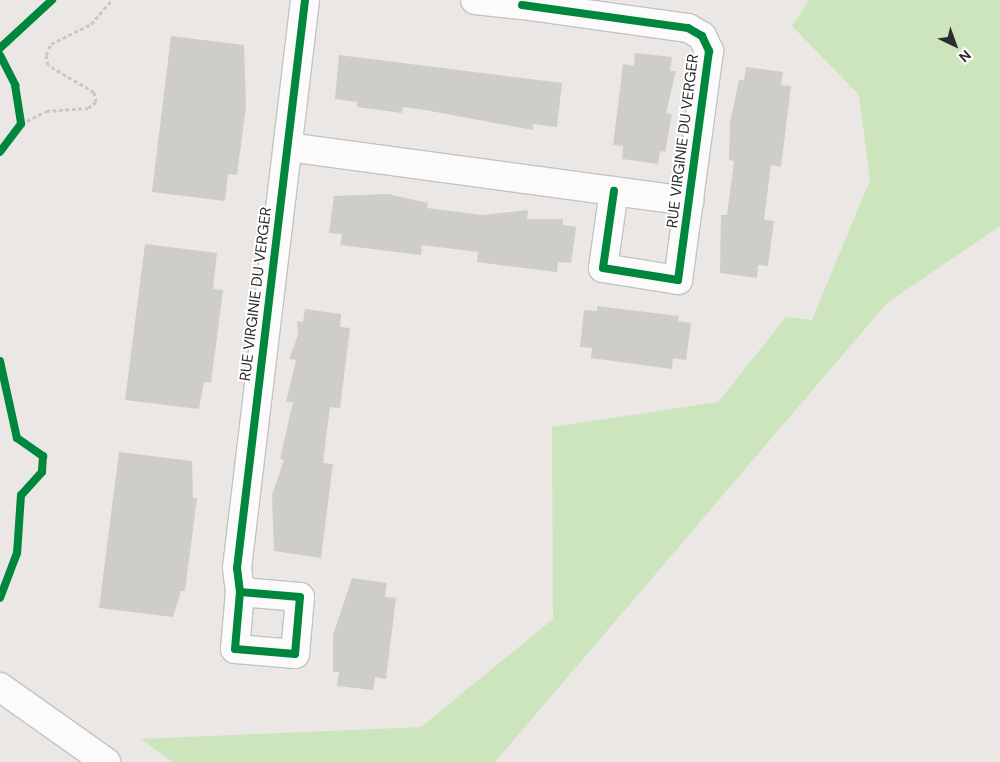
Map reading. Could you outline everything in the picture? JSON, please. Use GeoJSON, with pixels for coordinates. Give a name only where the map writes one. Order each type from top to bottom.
{"type":"FeatureCollection","features":[{"type":"Feature","properties":{"kind":"street","name":"RUE VIRGINIE DU VERGER"},"geometry":{"type":"LineString","coordinates":[[240,592],[237,568],[305,0]]}},
{"type":"Feature","properties":{"kind":"street","name":"RUE VIRGINIE DU VERGER"},"geometry":{"type":"LineString","coordinates":[[475,0],[523,2],[688,28],[702,36],[709,51],[678,280],[603,268],[614,191]]}},
{"type":"Feature","properties":{"kind":"street","name":"RUE VIRGINIE DU VERGER"},"geometry":{"type":"LineString","coordinates":[[288,147],[690,201]]}},
{"type":"Feature","properties":{"kind":"street"},"geometry":{"type":"LineString","coordinates":[[0,688],[106,762]]}},
{"type":"Feature","properties":{"kind":"path"},"geometry":{"type":"LineString","coordinates":[[0,48],[52,0]]}},
{"type":"Feature","properties":{"kind":"path"},"geometry":{"type":"LineString","coordinates":[[0,152],[22,124],[46,112],[88,108],[96,102],[94,92],[48,65],[46,55],[51,44],[91,24],[112,0]]}},
{"type":"Feature","properties":{"kind":"path"},"geometry":{"type":"LineString","coordinates":[[0,55],[16,85],[22,124]]}},
{"type":"Feature","properties":{"kind":"path"},"geometry":{"type":"LineString","coordinates":[[0,361],[17,438],[43,456],[42,472],[21,495],[17,553],[0,598]]}},
{"type":"Feature","properties":{"kind":"green space"},"geometry":{"type":"Polygon","coordinates":[[[809,0],[1000,0],[1000,226],[887,303],[495,762],[173,762],[141,739],[421,727],[553,619],[552,427],[718,402],[786,317],[812,320],[870,180],[859,95],[792,26],[809,0]]]}},
{"type":"Feature","properties":{"kind":"building"},"geometry":{"type":"Polygon","coordinates":[[[171,36],[244,45],[246,106],[237,175],[228,174],[225,201],[152,192],[171,36]]]}},
{"type":"Feature","properties":{"kind":"building"},"geometry":{"type":"Polygon","coordinates":[[[635,53],[672,57],[670,71],[676,71],[666,113],[672,114],[665,152],[660,151],[658,164],[622,159],[623,146],[613,145],[623,64],[634,66],[635,53]]]}},
{"type":"Feature","properties":{"kind":"building"},"geometry":{"type":"Polygon","coordinates":[[[339,55],[562,83],[557,127],[533,124],[533,130],[403,107],[402,113],[357,107],[357,102],[335,99],[339,55]]]}},
{"type":"Feature","properties":{"kind":"building"},"geometry":{"type":"Polygon","coordinates":[[[746,67],[783,72],[781,85],[791,86],[781,167],[771,165],[764,220],[774,221],[768,266],[758,265],[757,278],[720,273],[721,215],[727,215],[734,161],[729,160],[730,123],[739,80],[744,80],[746,67]]]}},
{"type":"Feature","properties":{"kind":"building"},"geometry":{"type":"Polygon","coordinates":[[[388,194],[428,203],[427,208],[482,215],[528,210],[527,219],[563,219],[563,225],[576,227],[571,263],[558,262],[557,272],[499,265],[477,262],[478,252],[422,245],[421,255],[340,245],[342,234],[329,233],[334,196],[388,194]]]}},
{"type":"Feature","properties":{"kind":"building"},"geometry":{"type":"Polygon","coordinates":[[[145,244],[217,253],[213,289],[223,290],[211,383],[204,382],[199,409],[125,400],[145,244]]]}},
{"type":"Feature","properties":{"kind":"building"},"geometry":{"type":"Polygon","coordinates":[[[597,306],[679,316],[678,321],[691,323],[686,360],[673,358],[672,369],[591,358],[592,348],[580,347],[584,310],[597,311],[597,306]]]}},
{"type":"Feature","properties":{"kind":"building"},"geometry":{"type":"Polygon","coordinates":[[[305,309],[341,314],[340,327],[350,328],[340,408],[330,407],[326,438],[323,463],[333,464],[321,558],[274,551],[272,495],[284,460],[280,459],[293,402],[286,402],[296,360],[289,359],[298,335],[297,321],[303,322],[305,309]]]}},
{"type":"Feature","properties":{"kind":"building"},"geometry":{"type":"Polygon","coordinates":[[[119,452],[192,461],[193,498],[197,498],[185,591],[181,591],[173,617],[99,608],[119,452]]]}},
{"type":"Feature","properties":{"kind":"building"},"geometry":{"type":"Polygon","coordinates":[[[352,578],[387,583],[385,597],[396,598],[386,679],[375,677],[373,690],[337,686],[339,672],[333,672],[333,635],[352,578]]]}},
{"type":"Feature","properties":{"kind":"cycle path"},"geometry":{"type":"LineString","coordinates":[[0,48],[52,0]]}},
{"type":"Feature","properties":{"kind":"cycle path"},"geometry":{"type":"LineString","coordinates":[[240,592],[300,597],[295,654],[235,649],[240,592],[237,568],[305,0]]}},
{"type":"Feature","properties":{"kind":"cycle path"},"geometry":{"type":"LineString","coordinates":[[522,5],[688,28],[702,36],[709,51],[678,280],[603,268],[614,191]]}},
{"type":"Feature","properties":{"kind":"cycle path"},"geometry":{"type":"LineString","coordinates":[[0,55],[15,85],[21,124],[0,152]]}},
{"type":"Feature","properties":{"kind":"cycle path"},"geometry":{"type":"LineString","coordinates":[[0,361],[17,438],[43,456],[42,472],[21,495],[17,553],[0,598]]}}]}
